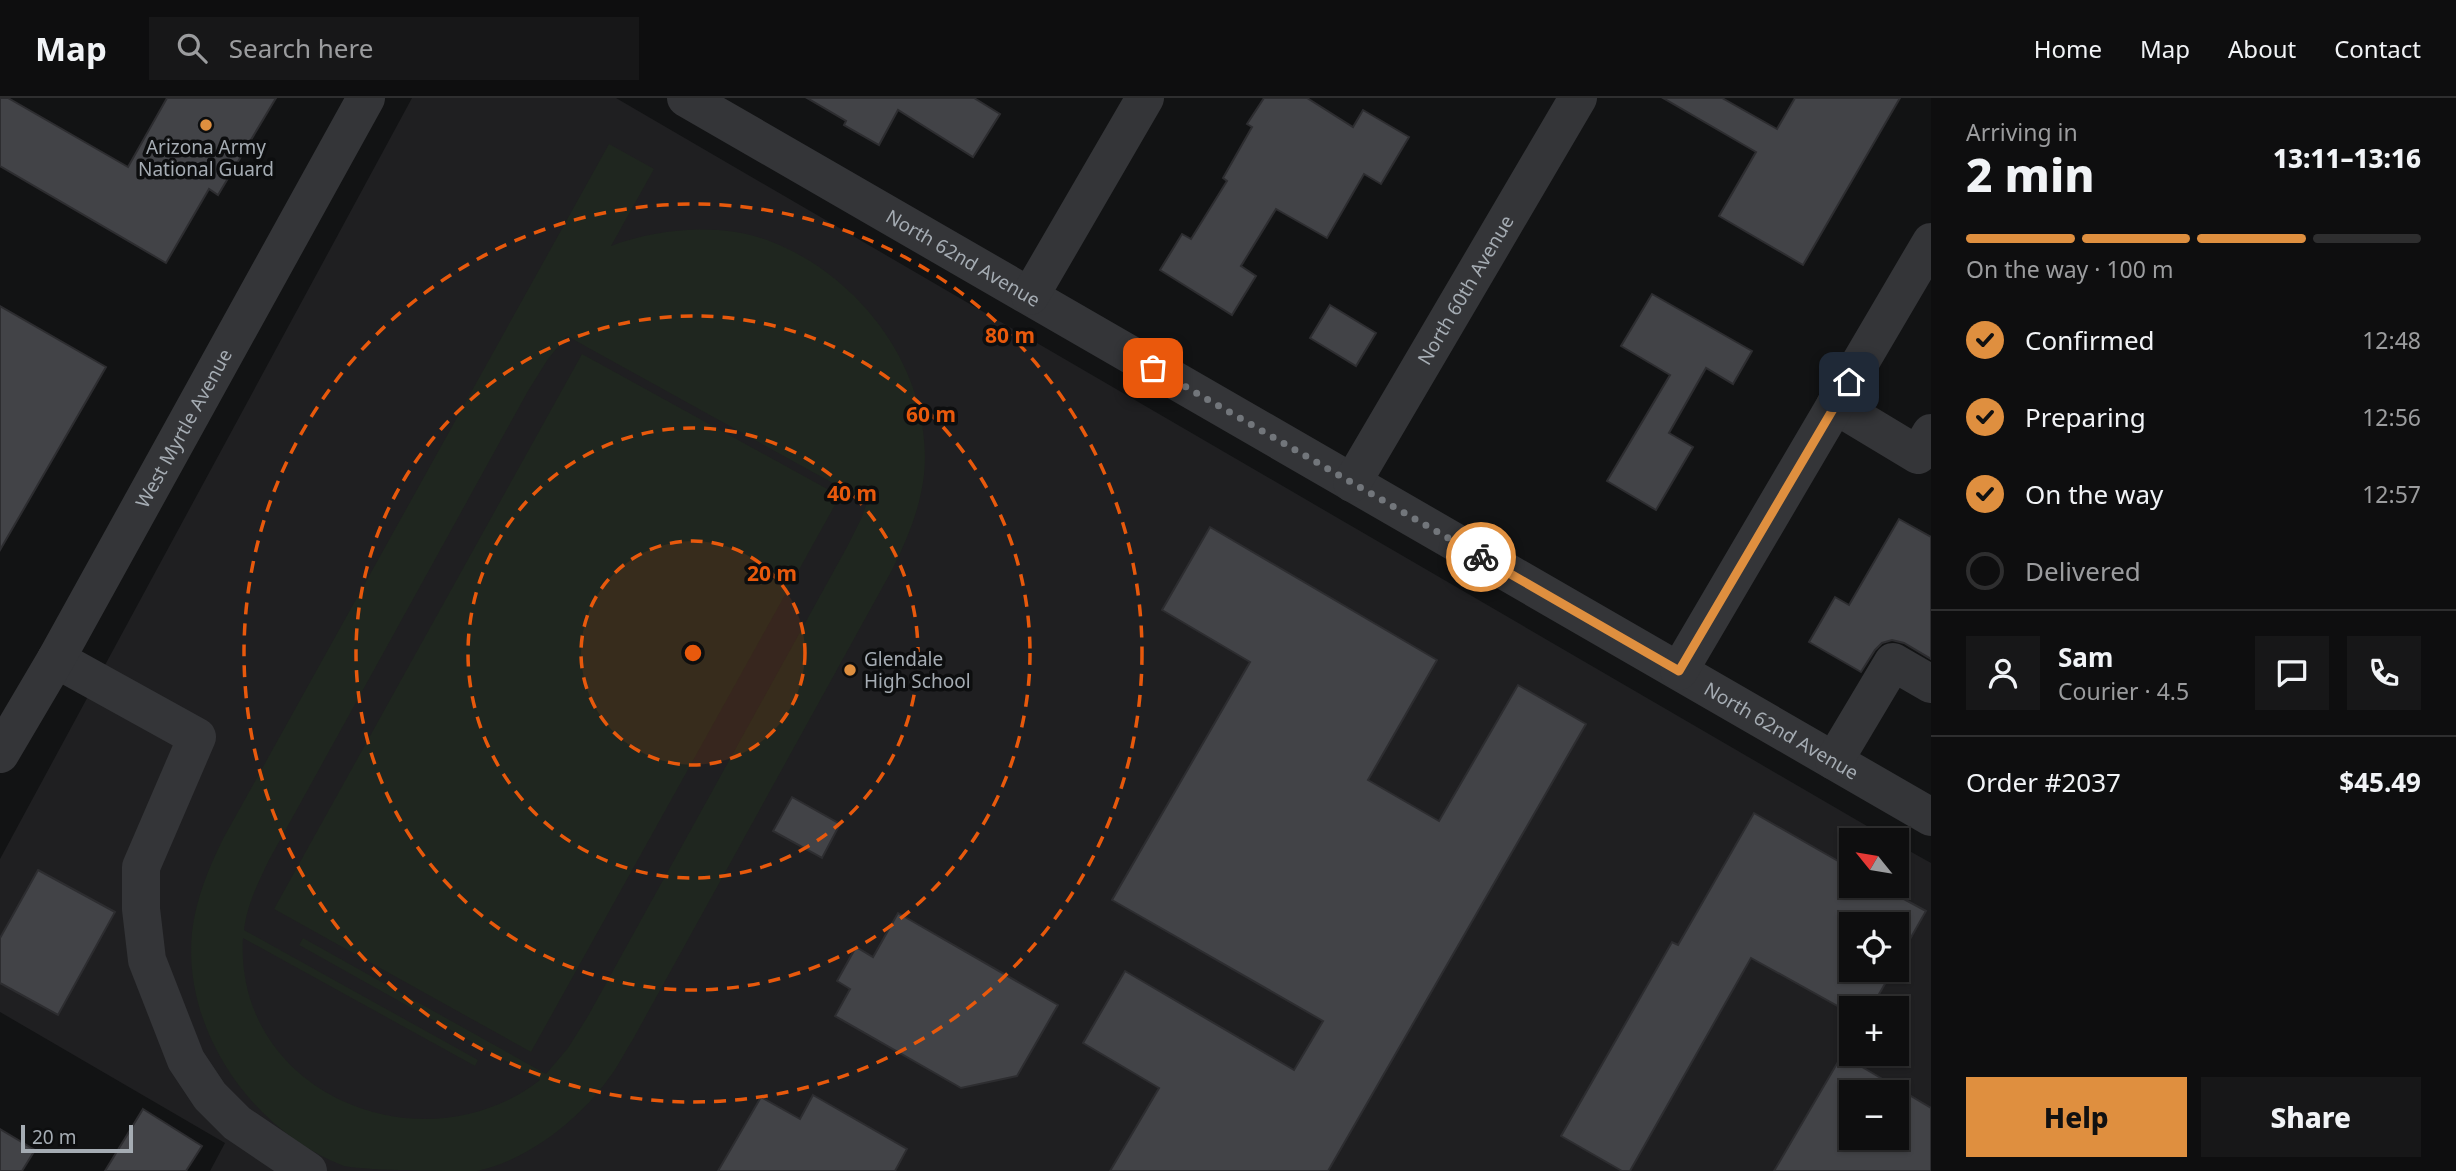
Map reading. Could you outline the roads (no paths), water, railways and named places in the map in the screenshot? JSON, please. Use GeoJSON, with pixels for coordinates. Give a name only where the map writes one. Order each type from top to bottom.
{"type":"FeatureCollection","features":[{"type":"Feature","properties":{"kind":"street","name":"West Myrtle Avenue"},"geometry":{"type":"LineString","coordinates":[[0,754],[56,659],[366,98]]}},
{"type":"Feature","properties":{"kind":"street"},"geometry":{"type":"LineString","coordinates":[[1030,296],[1145,98]]}},
{"type":"Feature","properties":{"kind":"street","name":"North 60th Avenue"},"geometry":{"type":"LineString","coordinates":[[1352,483],[1578,98]]}},
{"type":"Feature","properties":{"kind":"street","name":"North 62nd Avenue"},"geometry":{"type":"LineString","coordinates":[[700,101],[1030,296],[1931,817]]}},
{"type":"Feature","properties":{"kind":"street"},"geometry":{"type":"LineString","coordinates":[[1679,671],[1931,242]]}},
{"type":"Feature","properties":{"kind":"street"},"geometry":{"type":"LineString","coordinates":[[1835,405],[1918,455],[1931,433]]}},
{"type":"Feature","properties":{"kind":"street"},"geometry":{"type":"LineString","coordinates":[[56,659],[197,737],[141,867],[141,909],[147,960],[186,1060],[210,1096],[237,1123],[308,1171]]}},
{"type":"Feature","properties":{"kind":"street"},"geometry":{"type":"LineString","coordinates":[[1834,761],[1893,662],[1931,684]]}},
{"type":"Feature","properties":{"kind":"place","name":"Arizona Army National Guard"},"geometry":{"type":"Point","coordinates":[206,125]}},
{"type":"Feature","properties":{"kind":"place","name":"Glendale High School"},"geometry":{"type":"Point","coordinates":[850,670]}}]}
